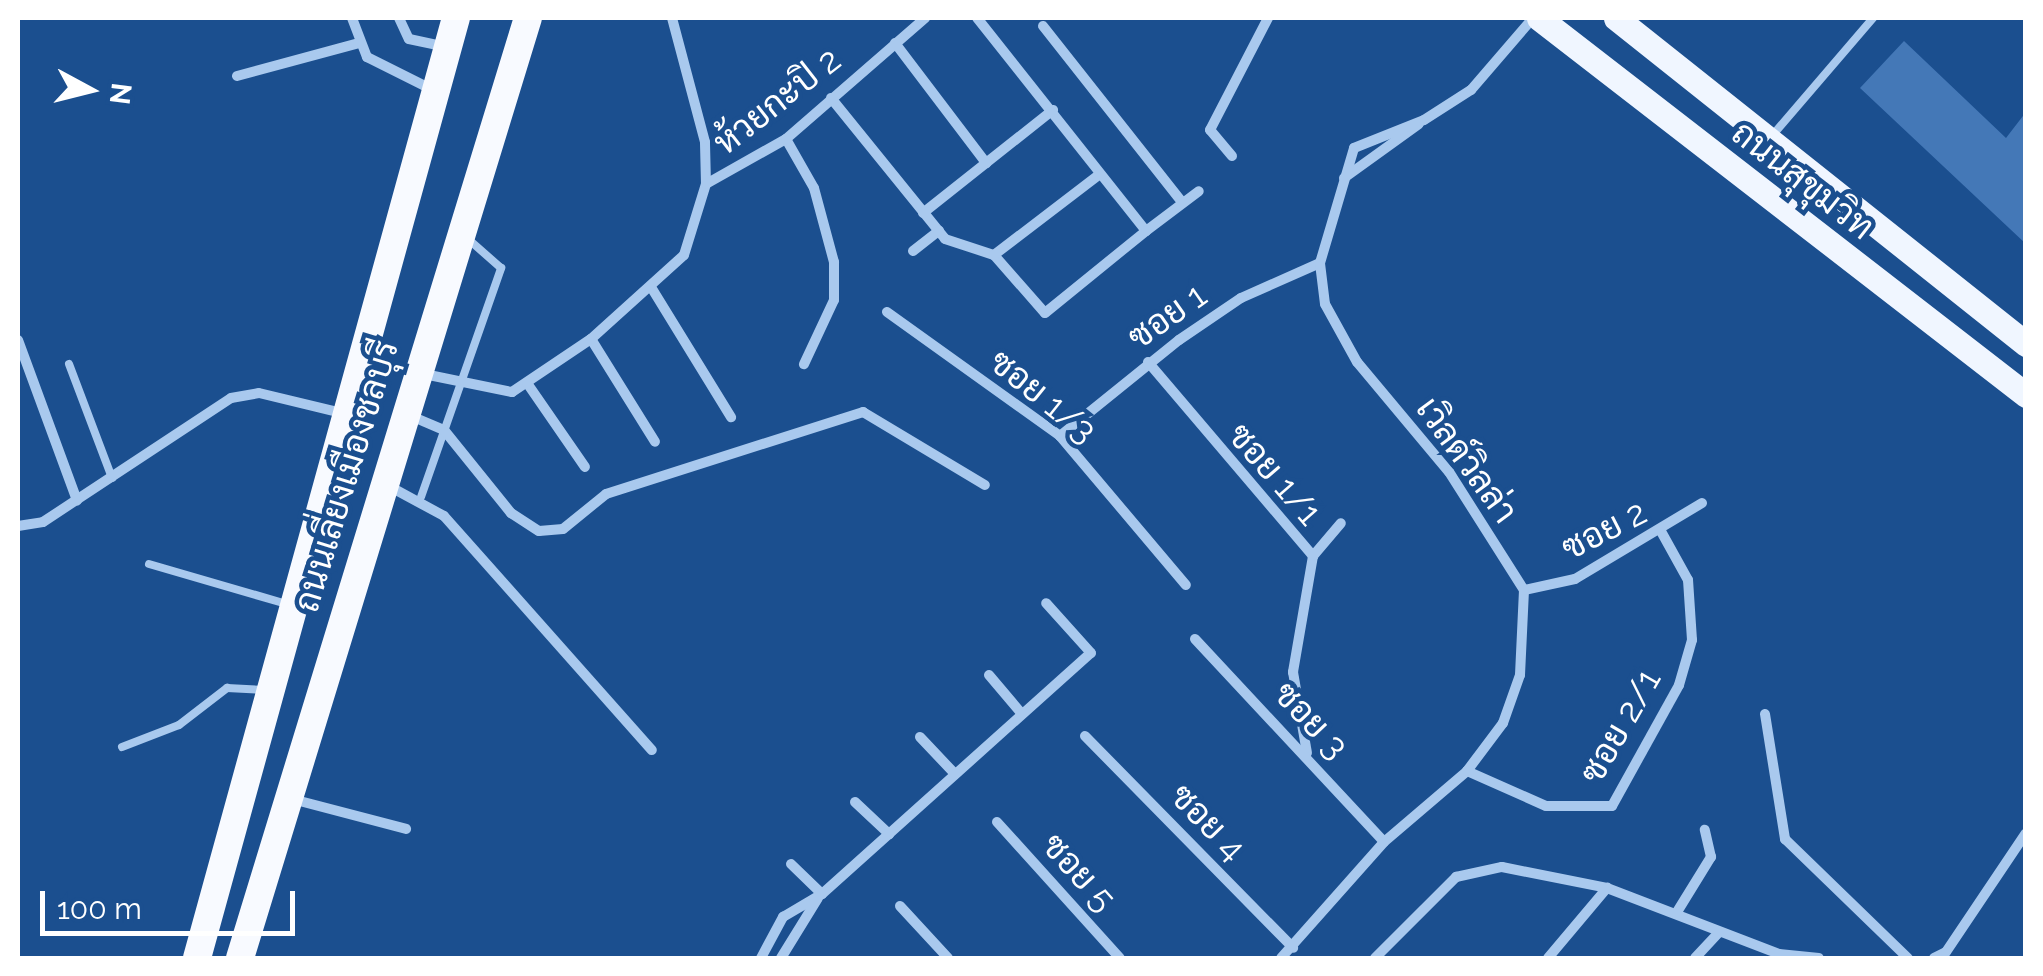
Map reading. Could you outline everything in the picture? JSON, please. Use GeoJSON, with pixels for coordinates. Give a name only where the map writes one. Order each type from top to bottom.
{"type":"FeatureCollection","features":[{"type":"Feature","properties":{"kind":"highway","name":"ถนนเลี่ยงเมืองชลบุรี"},"geometry":{"type":"LineString","coordinates":[[197,958],[352,416],[456,18]]}},
{"type":"Feature","properties":{"kind":"highway","name":"ถนนเลี่ยงเมืองชลบุรี"},"geometry":{"type":"LineString","coordinates":[[240,958],[286,797],[528,18]]}},
{"type":"Feature","properties":{"kind":"main road","name":"ถนนสุขุมวิท"},"geometry":{"type":"LineString","coordinates":[[1536,18],[2026,396]]}},
{"type":"Feature","properties":{"kind":"main road","name":"ถนนสุขุมวิท"},"geometry":{"type":"LineString","coordinates":[[1616,18],[2026,344]]}},
{"type":"Feature","properties":{"kind":"street"},"geometry":{"type":"LineString","coordinates":[[352,18],[358,44],[381,66],[436,92]]}},
{"type":"Feature","properties":{"kind":"street"},"geometry":{"type":"LineString","coordinates":[[400,18],[409,39],[448,47]]}},
{"type":"Feature","properties":{"kind":"street"},"geometry":{"type":"LineString","coordinates":[[418,372],[459,386],[512,392],[590,339],[684,255],[706,184],[699,107],[672,18]]}},
{"type":"Feature","properties":{"kind":"street","name":"ห้วยกะปิ 2"},"geometry":{"type":"LineString","coordinates":[[706,184],[786,139],[925,18]]}},
{"type":"Feature","properties":{"kind":"street"},"geometry":{"type":"LineString","coordinates":[[977,18],[1146,231]]}},
{"type":"Feature","properties":{"kind":"street"},"geometry":{"type":"LineString","coordinates":[[1232,156],[1210,130],[1268,18]]}},
{"type":"Feature","properties":{"kind":"street","name":"เวิลด์วิลล่า"},"geometry":{"type":"LineString","coordinates":[[1524,590],[1449,472],[1357,362],[1324,304],[1320,263],[1354,148],[1371,135],[1424,120],[1494,72],[1536,18]]}},
{"type":"Feature","properties":{"kind":"street"},"geometry":{"type":"LineString","coordinates":[[1044,26],[1182,202]]}},
{"type":"Feature","properties":{"kind":"street"},"geometry":{"type":"LineString","coordinates":[[895,43],[986,164]]}},
{"type":"Feature","properties":{"kind":"street"},"geometry":{"type":"LineString","coordinates":[[237,76],[358,44]]}},
{"type":"Feature","properties":{"kind":"street"},"geometry":{"type":"LineString","coordinates":[[831,98],[939,231],[994,255],[1045,313],[1200,191]]}},
{"type":"Feature","properties":{"kind":"street"},"geometry":{"type":"LineString","coordinates":[[923,213],[1053,110]]}},
{"type":"Feature","properties":{"kind":"street"},"geometry":{"type":"LineString","coordinates":[[1341,182],[1424,120]]}},
{"type":"Feature","properties":{"kind":"street"},"geometry":{"type":"LineString","coordinates":[[786,139],[814,188],[834,262],[834,300],[804,364]]}},
{"type":"Feature","properties":{"kind":"street"},"geometry":{"type":"LineString","coordinates":[[994,255],[1100,174]]}},
{"type":"Feature","properties":{"kind":"street"},"geometry":{"type":"LineString","coordinates":[[913,251],[939,231]]}},
{"type":"Feature","properties":{"kind":"street","name":"ซอย 1"},"geometry":{"type":"LineString","coordinates":[[1060,436],[1148,362],[1241,298],[1320,263]]}},
{"type":"Feature","properties":{"kind":"street"},"geometry":{"type":"LineString","coordinates":[[651,287],[731,417]]}},
{"type":"Feature","properties":{"kind":"street","name":"ซอย 1/3"},"geometry":{"type":"LineString","coordinates":[[888,312],[1060,436],[1186,586]]}},
{"type":"Feature","properties":{"kind":"street"},"geometry":{"type":"LineString","coordinates":[[590,339],[656,442]]}},
{"type":"Feature","properties":{"kind":"street"},"geometry":{"type":"LineString","coordinates":[[18,340],[77,500]]}},
{"type":"Feature","properties":{"kind":"street","name":"ซอย 1/1"},"geometry":{"type":"LineString","coordinates":[[1148,362],[1313,556],[1293,672],[1307,754]]}},
{"type":"Feature","properties":{"kind":"street"},"geometry":{"type":"LineString","coordinates":[[527,383],[585,468]]}},
{"type":"Feature","properties":{"kind":"street"},"geometry":{"type":"LineString","coordinates":[[18,526],[43,522],[231,398],[260,393],[352,416]]}},
{"type":"Feature","properties":{"kind":"street"},"geometry":{"type":"LineString","coordinates":[[405,414],[444,430],[512,513],[539,531],[563,529],[606,494],[863,412],[985,485]]}},
{"type":"Feature","properties":{"kind":"street"},"geometry":{"type":"LineString","coordinates":[[384,483],[421,497],[652,750]]}},
{"type":"Feature","properties":{"kind":"street","name":"ซอย 2"},"geometry":{"type":"LineString","coordinates":[[1524,590],[1575,580],[1662,534],[1702,503]]}},
{"type":"Feature","properties":{"kind":"street"},"geometry":{"type":"LineString","coordinates":[[1313,556],[1341,522]]}},
{"type":"Feature","properties":{"kind":"street","name":"ซอย 2/1"},"geometry":{"type":"LineString","coordinates":[[1467,772],[1546,806],[1612,806],[1679,685],[1692,640],[1688,580],[1662,534]]}},
{"type":"Feature","properties":{"kind":"street"},"geometry":{"type":"LineString","coordinates":[[1281,958],[1384,842],[1467,772],[1503,724],[1520,675],[1524,590]]}},
{"type":"Feature","properties":{"kind":"street"},"geometry":{"type":"LineString","coordinates":[[761,958],[783,917],[822,894],[1090,653],[1046,604]]}},
{"type":"Feature","properties":{"kind":"street","name":"ซอย 3"},"geometry":{"type":"LineString","coordinates":[[1195,639],[1307,754],[1384,842]]}},
{"type":"Feature","properties":{"kind":"street"},"geometry":{"type":"LineString","coordinates":[[989,676],[1022,714]]}},
{"type":"Feature","properties":{"kind":"street"},"geometry":{"type":"LineString","coordinates":[[1765,714],[1786,839],[1908,958]]}},
{"type":"Feature","properties":{"kind":"street"},"geometry":{"type":"LineString","coordinates":[[920,736],[955,774]]}},
{"type":"Feature","properties":{"kind":"street","name":"ซอย 4"},"geometry":{"type":"LineString","coordinates":[[1085,736],[1292,948]]}},
{"type":"Feature","properties":{"kind":"street"},"geometry":{"type":"LineString","coordinates":[[286,797],[406,829]]}},
{"type":"Feature","properties":{"kind":"street"},"geometry":{"type":"LineString","coordinates":[[855,802],[889,834]]}},
{"type":"Feature","properties":{"kind":"street","name":"ซอย 5"},"geometry":{"type":"LineString","coordinates":[[997,822],[1120,958]]}},
{"type":"Feature","properties":{"kind":"street"},"geometry":{"type":"LineString","coordinates":[[1676,912],[1708,864],[1704,830]]}},
{"type":"Feature","properties":{"kind":"street"},"geometry":{"type":"LineString","coordinates":[[1934,958],[1946,952],[2026,833]]}},
{"type":"Feature","properties":{"kind":"street"},"geometry":{"type":"LineString","coordinates":[[791,864],[822,894]]}},
{"type":"Feature","properties":{"kind":"street"},"geometry":{"type":"LineString","coordinates":[[1375,958],[1424,904],[1479,869],[1607,888],[1676,912],[1776,956],[1819,958]]}},
{"type":"Feature","properties":{"kind":"street"},"geometry":{"type":"LineString","coordinates":[[1548,958],[1607,888]]}},
{"type":"Feature","properties":{"kind":"street"},"geometry":{"type":"LineString","coordinates":[[782,958],[822,894]]}},
{"type":"Feature","properties":{"kind":"street"},"geometry":{"type":"LineString","coordinates":[[900,906],[948,958]]}},
{"type":"Feature","properties":{"kind":"street"},"geometry":{"type":"LineString","coordinates":[[1694,958],[1718,932]]}},
{"type":"Feature","properties":{"kind":"lane"},"geometry":{"type":"LineString","coordinates":[[1768,140],[1874,18]]}},
{"type":"Feature","properties":{"kind":"lane"},"geometry":{"type":"LineString","coordinates":[[421,497],[501,268],[460,232]]}},
{"type":"Feature","properties":{"kind":"lane"},"geometry":{"type":"LineString","coordinates":[[69,364],[112,478]]}},
{"type":"Feature","properties":{"kind":"lane"},"geometry":{"type":"LineString","coordinates":[[149,564],[299,608]]}},
{"type":"Feature","properties":{"kind":"lane"},"geometry":{"type":"LineString","coordinates":[[122,748],[179,726],[227,688],[274,693]]}},
{"type":"Feature","properties":{"kind":"building"},"geometry":{"type":"Polygon","coordinates":[[[1904,41],[2006,138],[2026,112],[2026,244],[1860,88],[1904,41]]]}}]}
